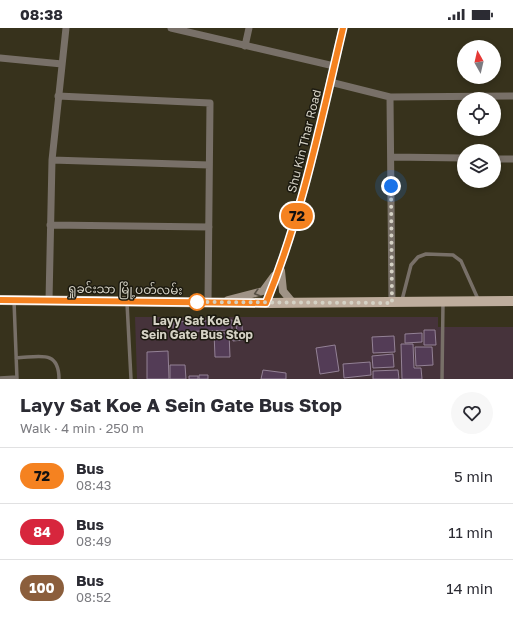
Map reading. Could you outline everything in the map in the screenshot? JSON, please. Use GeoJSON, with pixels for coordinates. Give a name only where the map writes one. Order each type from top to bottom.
{"type":"FeatureCollection","features":[{"type":"Feature","properties":{"kind":"main road","name":"ရှုခင်းသာ မြို့ပတ်လမ်း"},"geometry":{"type":"LineString","coordinates":[[0,300],[220,303],[397,303],[513,301]]}},
{"type":"Feature","properties":{"kind":"street"},"geometry":{"type":"LineString","coordinates":[[49,301],[52,160],[66,28]]}},
{"type":"Feature","properties":{"kind":"street"},"geometry":{"type":"LineString","coordinates":[[171,28],[334,66]]}},
{"type":"Feature","properties":{"kind":"street"},"geometry":{"type":"LineString","coordinates":[[245,46],[249,28]]}},
{"type":"Feature","properties":{"kind":"street","name":"Shu Kin Thar Road"},"geometry":{"type":"LineString","coordinates":[[266,303],[282,266],[299,211],[343,28]]}},
{"type":"Feature","properties":{"kind":"street"},"geometry":{"type":"LineString","coordinates":[[0,58],[62,64]]}},
{"type":"Feature","properties":{"kind":"street"},"geometry":{"type":"LineString","coordinates":[[330,82],[390,97],[513,96]]}},
{"type":"Feature","properties":{"kind":"street"},"geometry":{"type":"LineString","coordinates":[[58,96],[210,103],[208,302]]}},
{"type":"Feature","properties":{"kind":"street"},"geometry":{"type":"LineString","coordinates":[[390,97],[397,303]]}},
{"type":"Feature","properties":{"kind":"street"},"geometry":{"type":"LineString","coordinates":[[391,157],[457,158]]}},
{"type":"Feature","properties":{"kind":"street"},"geometry":{"type":"LineString","coordinates":[[501,158],[513,159]]}},
{"type":"Feature","properties":{"kind":"street"},"geometry":{"type":"LineString","coordinates":[[52,160],[209,164]]}},
{"type":"Feature","properties":{"kind":"street"},"geometry":{"type":"LineString","coordinates":[[50,225],[209,227]]}},
{"type":"Feature","properties":{"kind":"street"},"geometry":{"type":"LineString","coordinates":[[220,303],[263,291],[282,266]]}},
{"type":"Feature","properties":{"kind":"street"},"geometry":{"type":"LineString","coordinates":[[282,266],[282,291],[292,303]]}},
{"type":"Feature","properties":{"kind":"lane"},"geometry":{"type":"LineString","coordinates":[[397,303],[411,265],[418,258],[426,254],[453,255],[461,261],[478,301]]}},
{"type":"Feature","properties":{"kind":"lane"},"geometry":{"type":"LineString","coordinates":[[0,378],[17,378],[14,300]]}},
{"type":"Feature","properties":{"kind":"lane"},"geometry":{"type":"LineString","coordinates":[[127,302],[131,379]]}},
{"type":"Feature","properties":{"kind":"lane"},"geometry":{"type":"LineString","coordinates":[[442,379],[443,302]]}},
{"type":"Feature","properties":{"kind":"lane"},"geometry":{"type":"LineString","coordinates":[[16,358],[48,357],[55,360],[59,368],[59,379]]}},
{"type":"Feature","properties":{"kind":"shaded area"},"geometry":{"type":"Polygon","coordinates":[[[135,317],[438,317],[438,327],[513,327],[513,379],[137,379],[135,317]]]}},
{"type":"Feature","properties":{"kind":"building"},"geometry":{"type":"Polygon","coordinates":[[[232,320],[232,330],[173,332],[173,322],[232,320]]]}},
{"type":"Feature","properties":{"kind":"building"},"geometry":{"type":"Polygon","coordinates":[[[242,325],[243,340],[233,341],[232,330],[237,330],[236,326],[242,325]]]}},
{"type":"Feature","properties":{"kind":"building"},"geometry":{"type":"Polygon","coordinates":[[[424,330],[435,330],[436,345],[424,345],[424,330]]]}},
{"type":"Feature","properties":{"kind":"building"},"geometry":{"type":"Polygon","coordinates":[[[214,333],[229,333],[230,357],[215,357],[214,333]]]}},
{"type":"Feature","properties":{"kind":"building"},"geometry":{"type":"Polygon","coordinates":[[[422,333],[422,342],[405,343],[405,334],[422,333]]]}},
{"type":"Feature","properties":{"kind":"building"},"geometry":{"type":"Polygon","coordinates":[[[394,336],[395,352],[373,353],[372,337],[394,336]]]}},
{"type":"Feature","properties":{"kind":"building"},"geometry":{"type":"Polygon","coordinates":[[[401,344],[413,344],[414,368],[421,368],[422,379],[402,379],[401,344]]]}},
{"type":"Feature","properties":{"kind":"building"},"geometry":{"type":"Polygon","coordinates":[[[335,345],[339,371],[320,374],[316,348],[335,345]]]}},
{"type":"Feature","properties":{"kind":"building"},"geometry":{"type":"Polygon","coordinates":[[[415,347],[432,347],[433,365],[416,366],[415,347]]]}},
{"type":"Feature","properties":{"kind":"building"},"geometry":{"type":"Polygon","coordinates":[[[168,351],[169,379],[147,379],[147,352],[168,351]]]}},
{"type":"Feature","properties":{"kind":"building"},"geometry":{"type":"Polygon","coordinates":[[[393,354],[394,367],[373,368],[372,356],[393,354]]]}},
{"type":"Feature","properties":{"kind":"building"},"geometry":{"type":"Polygon","coordinates":[[[370,362],[371,375],[344,378],[343,364],[370,362]]]}},
{"type":"Feature","properties":{"kind":"building"},"geometry":{"type":"Polygon","coordinates":[[[170,365],[185,365],[186,379],[170,379],[170,365]]]}},
{"type":"Feature","properties":{"kind":"building"},"geometry":{"type":"Polygon","coordinates":[[[263,370],[286,373],[286,379],[261,379],[263,370]]]}},
{"type":"Feature","properties":{"kind":"building"},"geometry":{"type":"Polygon","coordinates":[[[398,370],[399,379],[373,379],[373,371],[398,370]]]}},
{"type":"Feature","properties":{"kind":"building"},"geometry":{"type":"Polygon","coordinates":[[[199,375],[208,375],[208,379],[199,379],[199,375]]]}},
{"type":"Feature","properties":{"kind":"building"},"geometry":{"type":"Polygon","coordinates":[[[189,376],[198,376],[198,379],[189,379],[189,376]]]}},
{"type":"Feature","properties":{"kind":"bus line","name":"72"},"geometry":{"type":"LineString","coordinates":[[0,300],[266,303],[282,266],[299,211],[343,28]]}},
{"type":"Feature","properties":{"kind":"place","name":"Layy Sat Koe A Sein Gate Bus Stop"},"geometry":{"type":"Point","coordinates":[197,302]}},
{"type":"Feature","properties":{"kind":"route"},"geometry":{"type":"LineString","coordinates":[[197,302],[195,302],[392,303],[391,186]]}}]}
